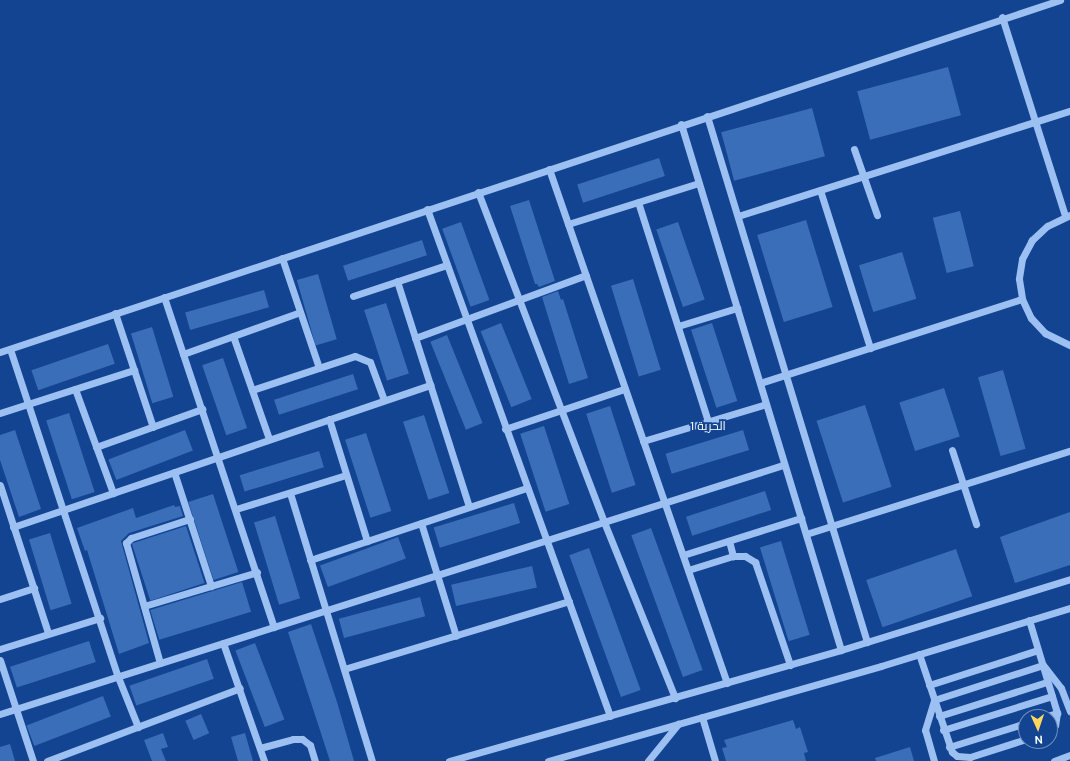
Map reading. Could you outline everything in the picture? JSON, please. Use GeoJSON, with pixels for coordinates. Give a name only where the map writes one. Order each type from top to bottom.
{"type":"FeatureCollection","features":[{"type":"Feature","properties":{"kind":"street"},"geometry":{"type":"LineString","coordinates":[[0,352],[1002,17],[1060,0]]}},
{"type":"Feature","properties":{"kind":"street"},"geometry":{"type":"LineString","coordinates":[[1002,17],[1035,122],[1068,216],[1047,226],[1032,240],[1022,259],[1019,279],[1022,299],[1030,318],[1045,334],[1070,345]]}},
{"type":"Feature","properties":{"kind":"street"},"geometry":{"type":"LineString","coordinates":[[738,216],[1070,111]]}},
{"type":"Feature","properties":{"kind":"street"},"geometry":{"type":"LineString","coordinates":[[707,116],[867,642]]}},
{"type":"Feature","properties":{"kind":"street"},"geometry":{"type":"LineString","coordinates":[[681,124],[760,383],[783,464],[841,650]]}},
{"type":"Feature","properties":{"kind":"street"},"geometry":{"type":"LineString","coordinates":[[854,149],[877,214]]}},
{"type":"Feature","properties":{"kind":"street"},"geometry":{"type":"LineString","coordinates":[[549,169],[663,503],[683,555],[727,683]]}},
{"type":"Feature","properties":{"kind":"street"},"geometry":{"type":"LineString","coordinates":[[568,224],[699,183]]}},
{"type":"Feature","properties":{"kind":"street"},"geometry":{"type":"LineString","coordinates":[[820,190],[870,348]]}},
{"type":"Feature","properties":{"kind":"street"},"geometry":{"type":"LineString","coordinates":[[478,192],[604,522],[675,698]]}},
{"type":"Feature","properties":{"kind":"street"},"geometry":{"type":"LineString","coordinates":[[638,202],[708,421]]}},
{"type":"Feature","properties":{"kind":"street"},"geometry":{"type":"LineString","coordinates":[[427,209],[545,540],[610,716]]}},
{"type":"Feature","properties":{"kind":"street"},"geometry":{"type":"LineString","coordinates":[[282,258],[319,368]]}},
{"type":"Feature","properties":{"kind":"street"},"geometry":{"type":"LineString","coordinates":[[354,296],[447,265]]}},
{"type":"Feature","properties":{"kind":"street"},"geometry":{"type":"LineString","coordinates":[[415,338],[586,275]]}},
{"type":"Feature","properties":{"kind":"street"},"geometry":{"type":"LineString","coordinates":[[397,282],[469,507]]}},
{"type":"Feature","properties":{"kind":"street"},"geometry":{"type":"LineString","coordinates":[[164,297],[236,509],[274,627]]}},
{"type":"Feature","properties":{"kind":"street"},"geometry":{"type":"LineString","coordinates":[[760,383],[1022,299]]}},
{"type":"Feature","properties":{"kind":"street"},"geometry":{"type":"LineString","coordinates":[[678,326],[737,308]]}},
{"type":"Feature","properties":{"kind":"street"},"geometry":{"type":"LineString","coordinates":[[183,354],[300,312]]}},
{"type":"Feature","properties":{"kind":"street"},"geometry":{"type":"LineString","coordinates":[[115,314],[153,427]]}},
{"type":"Feature","properties":{"kind":"street"},"geometry":{"type":"LineString","coordinates":[[233,336],[269,440]]}},
{"type":"Feature","properties":{"kind":"street"},"geometry":{"type":"LineString","coordinates":[[10,348],[100,618],[118,677],[138,726]]}},
{"type":"Feature","properties":{"kind":"street"},"geometry":{"type":"LineString","coordinates":[[252,390],[355,356],[366,358],[370,362],[384,400]]}},
{"type":"Feature","properties":{"kind":"street"},"geometry":{"type":"LineString","coordinates":[[0,413],[134,370]]}},
{"type":"Feature","properties":{"kind":"street"},"geometry":{"type":"LineString","coordinates":[[14,527],[430,384]]}},
{"type":"Feature","properties":{"kind":"street"},"geometry":{"type":"LineString","coordinates":[[75,389],[113,493]]}},
{"type":"Feature","properties":{"kind":"street"},"geometry":{"type":"LineString","coordinates":[[505,429],[624,389]]}},
{"type":"Feature","properties":{"kind":"street"},"geometry":{"type":"LineString","coordinates":[[643,441],[766,404]]}},
{"type":"Feature","properties":{"kind":"street"},"geometry":{"type":"LineString","coordinates":[[96,447],[202,409]]}},
{"type":"Feature","properties":{"kind":"street"},"geometry":{"type":"LineString","coordinates":[[329,419],[367,541]]}},
{"type":"Feature","properties":{"kind":"street"},"geometry":{"type":"LineString","coordinates":[[952,450],[976,524]]}},
{"type":"Feature","properties":{"kind":"street"},"geometry":{"type":"LineString","coordinates":[[806,534],[1070,451]]}},
{"type":"Feature","properties":{"kind":"street"},"geometry":{"type":"LineString","coordinates":[[0,714],[783,464]]}},
{"type":"Feature","properties":{"kind":"street"},"geometry":{"type":"LineString","coordinates":[[174,472],[211,586]]}},
{"type":"Feature","properties":{"kind":"street"},"geometry":{"type":"LineString","coordinates":[[236,509],[346,475]]}},
{"type":"Feature","properties":{"kind":"street"},"geometry":{"type":"LineString","coordinates":[[0,485],[48,634]]}},
{"type":"Feature","properties":{"kind":"street"},"geometry":{"type":"LineString","coordinates":[[310,560],[527,488]]}},
{"type":"Feature","properties":{"kind":"street"},"geometry":{"type":"LineString","coordinates":[[290,493],[372,761]]}},
{"type":"Feature","properties":{"kind":"street"},"geometry":{"type":"LineString","coordinates":[[683,555],[801,518]]}},
{"type":"Feature","properties":{"kind":"street"},"geometry":{"type":"LineString","coordinates":[[160,663],[126,546],[127,541],[190,519]]}},
{"type":"Feature","properties":{"kind":"street"},"geometry":{"type":"LineString","coordinates":[[421,523],[456,636]]}},
{"type":"Feature","properties":{"kind":"street"},"geometry":{"type":"LineString","coordinates":[[729,541],[733,556]]}},
{"type":"Feature","properties":{"kind":"street"},"geometry":{"type":"LineString","coordinates":[[688,570],[733,556],[745,556],[758,568],[790,665]]}},
{"type":"Feature","properties":{"kind":"street"},"geometry":{"type":"LineString","coordinates":[[144,606],[257,572]]}},
{"type":"Feature","properties":{"kind":"street"},"geometry":{"type":"LineString","coordinates":[[449,761],[790,665],[1070,579]]}},
{"type":"Feature","properties":{"kind":"street"},"geometry":{"type":"LineString","coordinates":[[0,598],[34,588]]}},
{"type":"Feature","properties":{"kind":"street"},"geometry":{"type":"LineString","coordinates":[[344,669],[569,602]]}},
{"type":"Feature","properties":{"kind":"street"},"geometry":{"type":"LineString","coordinates":[[548,761],[919,654],[1070,608]]}},
{"type":"Feature","properties":{"kind":"street"},"geometry":{"type":"LineString","coordinates":[[0,648],[100,618]]}},
{"type":"Feature","properties":{"kind":"street"},"geometry":{"type":"LineString","coordinates":[[1029,620],[1056,709]]}},
{"type":"Feature","properties":{"kind":"street"},"geometry":{"type":"LineString","coordinates":[[223,643],[240,688],[264,761]]}},
{"type":"Feature","properties":{"kind":"street"},"geometry":{"type":"LineString","coordinates":[[929,684],[1038,650]]}},
{"type":"Feature","properties":{"kind":"street"},"geometry":{"type":"LineString","coordinates":[[919,654],[949,747],[957,756],[970,757],[1018,742]]}},
{"type":"Feature","properties":{"kind":"street"},"geometry":{"type":"LineString","coordinates":[[0,660],[15,710],[33,761]]}},
{"type":"Feature","properties":{"kind":"street"},"geometry":{"type":"LineString","coordinates":[[934,700],[1043,665]]}},
{"type":"Feature","properties":{"kind":"street"},"geometry":{"type":"LineString","coordinates":[[1043,665],[1061,688],[1070,711]]}},
{"type":"Feature","properties":{"kind":"street"},"geometry":{"type":"LineString","coordinates":[[939,716],[1048,682]]}},
{"type":"Feature","properties":{"kind":"street"},"geometry":{"type":"LineString","coordinates":[[47,761],[240,688]]}},
{"type":"Feature","properties":{"kind":"street"},"geometry":{"type":"LineString","coordinates":[[944,730],[1052,696]]}},
{"type":"Feature","properties":{"kind":"street"},"geometry":{"type":"LineString","coordinates":[[934,700],[925,730],[934,761]]}},
{"type":"Feature","properties":{"kind":"street"},"geometry":{"type":"LineString","coordinates":[[702,717],[715,761]]}},
{"type":"Feature","properties":{"kind":"street"},"geometry":{"type":"LineString","coordinates":[[648,761],[678,724]]}},
{"type":"Feature","properties":{"kind":"street"},"geometry":{"type":"LineString","coordinates":[[949,747],[1018,725]]}},
{"type":"Feature","properties":{"kind":"street"},"geometry":{"type":"LineString","coordinates":[[260,748],[293,739],[302,739],[310,745],[315,761]]}},
{"type":"Feature","properties":{"kind":"street"},"geometry":{"type":"LineString","coordinates":[[1054,761],[1070,755]]}},
{"type":"Feature","properties":{"kind":"building"},"geometry":{"type":"Polygon","coordinates":[[[948,67],[961,115],[870,140],[857,91],[948,67]]]}},
{"type":"Feature","properties":{"kind":"building"},"geometry":{"type":"Polygon","coordinates":[[[812,108],[825,156],[734,181],[721,132],[812,108]]]}},
{"type":"Feature","properties":{"kind":"building"},"geometry":{"type":"Polygon","coordinates":[[[659,158],[665,176],[583,203],[577,185],[659,158]]]}},
{"type":"Feature","properties":{"kind":"building"},"geometry":{"type":"Polygon","coordinates":[[[529,200],[555,281],[539,287],[535,284],[510,206],[529,200]]]}},
{"type":"Feature","properties":{"kind":"building"},"geometry":{"type":"Polygon","coordinates":[[[960,211],[974,266],[947,273],[933,218],[960,211]]]}},
{"type":"Feature","properties":{"kind":"building"},"geometry":{"type":"Polygon","coordinates":[[[806,220],[833,307],[784,322],[757,235],[806,220]]]}},
{"type":"Feature","properties":{"kind":"building"},"geometry":{"type":"Polygon","coordinates":[[[461,222],[489,300],[471,307],[442,229],[461,222]]]}},
{"type":"Feature","properties":{"kind":"building"},"geometry":{"type":"Polygon","coordinates":[[[678,222],[705,300],[683,307],[656,229],[678,222]]]}},
{"type":"Feature","properties":{"kind":"building"},"geometry":{"type":"Polygon","coordinates":[[[422,240],[427,255],[348,281],[343,266],[422,240]]]}},
{"type":"Feature","properties":{"kind":"building"},"geometry":{"type":"Polygon","coordinates":[[[902,252],[916,299],[873,312],[859,265],[902,252]]]}},
{"type":"Feature","properties":{"kind":"building"},"geometry":{"type":"Polygon","coordinates":[[[318,274],[337,339],[316,345],[297,280],[318,274]]]}},
{"type":"Feature","properties":{"kind":"building"},"geometry":{"type":"Polygon","coordinates":[[[633,279],[661,370],[639,377],[611,286],[633,279]]]}},
{"type":"Feature","properties":{"kind":"building"},"geometry":{"type":"Polygon","coordinates":[[[264,290],[269,307],[190,330],[185,313],[264,290]]]}},
{"type":"Feature","properties":{"kind":"building"},"geometry":{"type":"Polygon","coordinates":[[[558,291],[561,300],[563,299],[588,378],[569,384],[542,297],[558,291]]]}},
{"type":"Feature","properties":{"kind":"building"},"geometry":{"type":"Polygon","coordinates":[[[386,303],[409,373],[387,380],[364,310],[386,303]]]}},
{"type":"Feature","properties":{"kind":"building"},"geometry":{"type":"Polygon","coordinates":[[[501,323],[532,399],[511,407],[481,331],[501,323]]]}},
{"type":"Feature","properties":{"kind":"building"},"geometry":{"type":"Polygon","coordinates":[[[712,323],[737,401],[716,408],[691,330],[712,323]]]}},
{"type":"Feature","properties":{"kind":"building"},"geometry":{"type":"Polygon","coordinates":[[[152,327],[173,397],[152,403],[131,333],[152,327]]]}},
{"type":"Feature","properties":{"kind":"building"},"geometry":{"type":"Polygon","coordinates":[[[447,335],[483,423],[466,430],[430,342],[447,335]]]}},
{"type":"Feature","properties":{"kind":"building"},"geometry":{"type":"Polygon","coordinates":[[[108,344],[115,364],[38,390],[31,370],[108,344]]]}},
{"type":"Feature","properties":{"kind":"building"},"geometry":{"type":"Polygon","coordinates":[[[223,358],[247,428],[226,435],[202,365],[223,358]]]}},
{"type":"Feature","properties":{"kind":"building"},"geometry":{"type":"Polygon","coordinates":[[[1003,370],[1026,449],[1001,456],[978,377],[1003,370]]]}},
{"type":"Feature","properties":{"kind":"building"},"geometry":{"type":"Polygon","coordinates":[[[353,374],[358,389],[279,415],[274,400],[353,374]]]}},
{"type":"Feature","properties":{"kind":"building"},"geometry":{"type":"Polygon","coordinates":[[[944,388],[960,437],[915,451],[899,403],[944,388]]]}},
{"type":"Feature","properties":{"kind":"building"},"geometry":{"type":"Polygon","coordinates":[[[865,405],[892,487],[843,503],[816,421],[865,405]]]}},
{"type":"Feature","properties":{"kind":"building"},"geometry":{"type":"Polygon","coordinates":[[[610,406],[636,485],[612,493],[586,414],[610,406]]]}},
{"type":"Feature","properties":{"kind":"building"},"geometry":{"type":"Polygon","coordinates":[[[69,413],[95,492],[72,499],[46,420],[69,413]]]}},
{"type":"Feature","properties":{"kind":"building"},"geometry":{"type":"Polygon","coordinates":[[[424,415],[449,493],[428,500],[403,422],[424,415]]]}},
{"type":"Feature","properties":{"kind":"building"},"geometry":{"type":"Polygon","coordinates":[[[544,426],[569,504],[546,512],[520,434],[544,426]]]}},
{"type":"Feature","properties":{"kind":"building"},"geometry":{"type":"Polygon","coordinates":[[[15,430],[41,509],[19,517],[0,460],[0,435],[15,430]]]}},
{"type":"Feature","properties":{"kind":"building"},"geometry":{"type":"Polygon","coordinates":[[[185,430],[193,451],[116,480],[108,459],[185,430]]]}},
{"type":"Feature","properties":{"kind":"building"},"geometry":{"type":"Polygon","coordinates":[[[743,430],[749,450],[672,474],[666,454],[743,430]]]}},
{"type":"Feature","properties":{"kind":"building"},"geometry":{"type":"Polygon","coordinates":[[[366,433],[391,511],[370,518],[345,440],[366,433]]]}},
{"type":"Feature","properties":{"kind":"building"},"geometry":{"type":"Polygon","coordinates":[[[319,451],[324,467],[245,492],[240,475],[319,451]]]}},
{"type":"Feature","properties":{"kind":"building"},"geometry":{"type":"Polygon","coordinates":[[[765,491],[771,510],[692,536],[686,517],[765,491]]]}},
{"type":"Feature","properties":{"kind":"building"},"geometry":{"type":"Polygon","coordinates":[[[213,494],[238,572],[214,580],[188,502],[213,494]]]}},
{"type":"Feature","properties":{"kind":"building"},"geometry":{"type":"Polygon","coordinates":[[[514,503],[520,523],[440,548],[434,528],[514,503]]]}},
{"type":"Feature","properties":{"kind":"building"},"geometry":{"type":"Polygon","coordinates":[[[174,505],[175,507],[180,506],[183,516],[129,533],[121,541],[149,643],[119,654],[87,550],[85,551],[77,528],[133,508],[136,518],[174,505]]]}},
{"type":"Feature","properties":{"kind":"building"},"geometry":{"type":"Polygon","coordinates":[[[1070,512],[1070,565],[1015,583],[1000,537],[1070,512]]]}},
{"type":"Feature","properties":{"kind":"building"},"geometry":{"type":"Polygon","coordinates":[[[275,516],[300,598],[279,605],[254,522],[275,516]]]}},
{"type":"Feature","properties":{"kind":"building"},"geometry":{"type":"Polygon","coordinates":[[[186,526],[205,583],[150,601],[132,544],[186,526]]]}},
{"type":"Feature","properties":{"kind":"building"},"geometry":{"type":"Polygon","coordinates":[[[651,528],[703,670],[683,677],[631,535],[651,528]]]}},
{"type":"Feature","properties":{"kind":"building"},"geometry":{"type":"Polygon","coordinates":[[[50,533],[72,604],[51,610],[29,539],[50,533]]]}},
{"type":"Feature","properties":{"kind":"building"},"geometry":{"type":"Polygon","coordinates":[[[398,537],[406,559],[328,587],[320,565],[398,537]]]}},
{"type":"Feature","properties":{"kind":"building"},"geometry":{"type":"Polygon","coordinates":[[[781,541],[810,635],[789,641],[760,547],[781,541]]]}},
{"type":"Feature","properties":{"kind":"building"},"geometry":{"type":"Polygon","coordinates":[[[589,548],[641,690],[621,697],[569,555],[589,548]]]}},
{"type":"Feature","properties":{"kind":"building"},"geometry":{"type":"Polygon","coordinates":[[[956,549],[972,596],[882,627],[866,580],[956,549]]]}},
{"type":"Feature","properties":{"kind":"building"},"geometry":{"type":"Polygon","coordinates":[[[532,566],[537,587],[456,606],[451,585],[532,566]]]}},
{"type":"Feature","properties":{"kind":"building"},"geometry":{"type":"Polygon","coordinates":[[[242,582],[251,612],[159,640],[150,610],[242,582]]]}},
{"type":"Feature","properties":{"kind":"building"},"geometry":{"type":"Polygon","coordinates":[[[420,597],[425,616],[344,638],[339,619],[420,597]]]}},
{"type":"Feature","properties":{"kind":"building"},"geometry":{"type":"Polygon","coordinates":[[[311,624],[337,702],[354,761],[330,761],[288,632],[311,624]]]}},
{"type":"Feature","properties":{"kind":"building"},"geometry":{"type":"Polygon","coordinates":[[[89,641],[96,662],[17,688],[10,667],[89,641]]]}},
{"type":"Feature","properties":{"kind":"building"},"geometry":{"type":"Polygon","coordinates":[[[255,643],[284,720],[265,727],[235,651],[255,643]]]}},
{"type":"Feature","properties":{"kind":"building"},"geometry":{"type":"Polygon","coordinates":[[[207,659],[214,679],[136,706],[129,686],[207,659]]]}},
{"type":"Feature","properties":{"kind":"building"},"geometry":{"type":"Polygon","coordinates":[[[103,696],[111,717],[34,746],[26,725],[103,696]]]}},
{"type":"Feature","properties":{"kind":"building"},"geometry":{"type":"Polygon","coordinates":[[[201,714],[209,733],[194,740],[185,721],[201,714]]]}},
{"type":"Feature","properties":{"kind":"building"},"geometry":{"type":"Polygon","coordinates":[[[793,720],[796,729],[800,727],[808,752],[804,753],[806,761],[726,761],[722,748],[727,747],[724,740],[793,720]]]}},
{"type":"Feature","properties":{"kind":"building"},"geometry":{"type":"Polygon","coordinates":[[[163,733],[168,747],[161,749],[166,761],[152,761],[144,740],[163,733]]]}},
{"type":"Feature","properties":{"kind":"building"},"geometry":{"type":"Polygon","coordinates":[[[245,733],[253,761],[238,761],[231,737],[245,733]]]}},
{"type":"Feature","properties":{"kind":"building"},"geometry":{"type":"Polygon","coordinates":[[[10,744],[15,761],[0,761],[0,747],[10,744]]]}},
{"type":"Feature","properties":{"kind":"building"},"geometry":{"type":"Polygon","coordinates":[[[910,747],[914,761],[876,761],[875,758],[910,747]]]}},
{"type":"Feature","properties":{"kind":"district","name":"الحرية 1"},"geometry":{"type":"Point","coordinates":[708,427]}}]}
